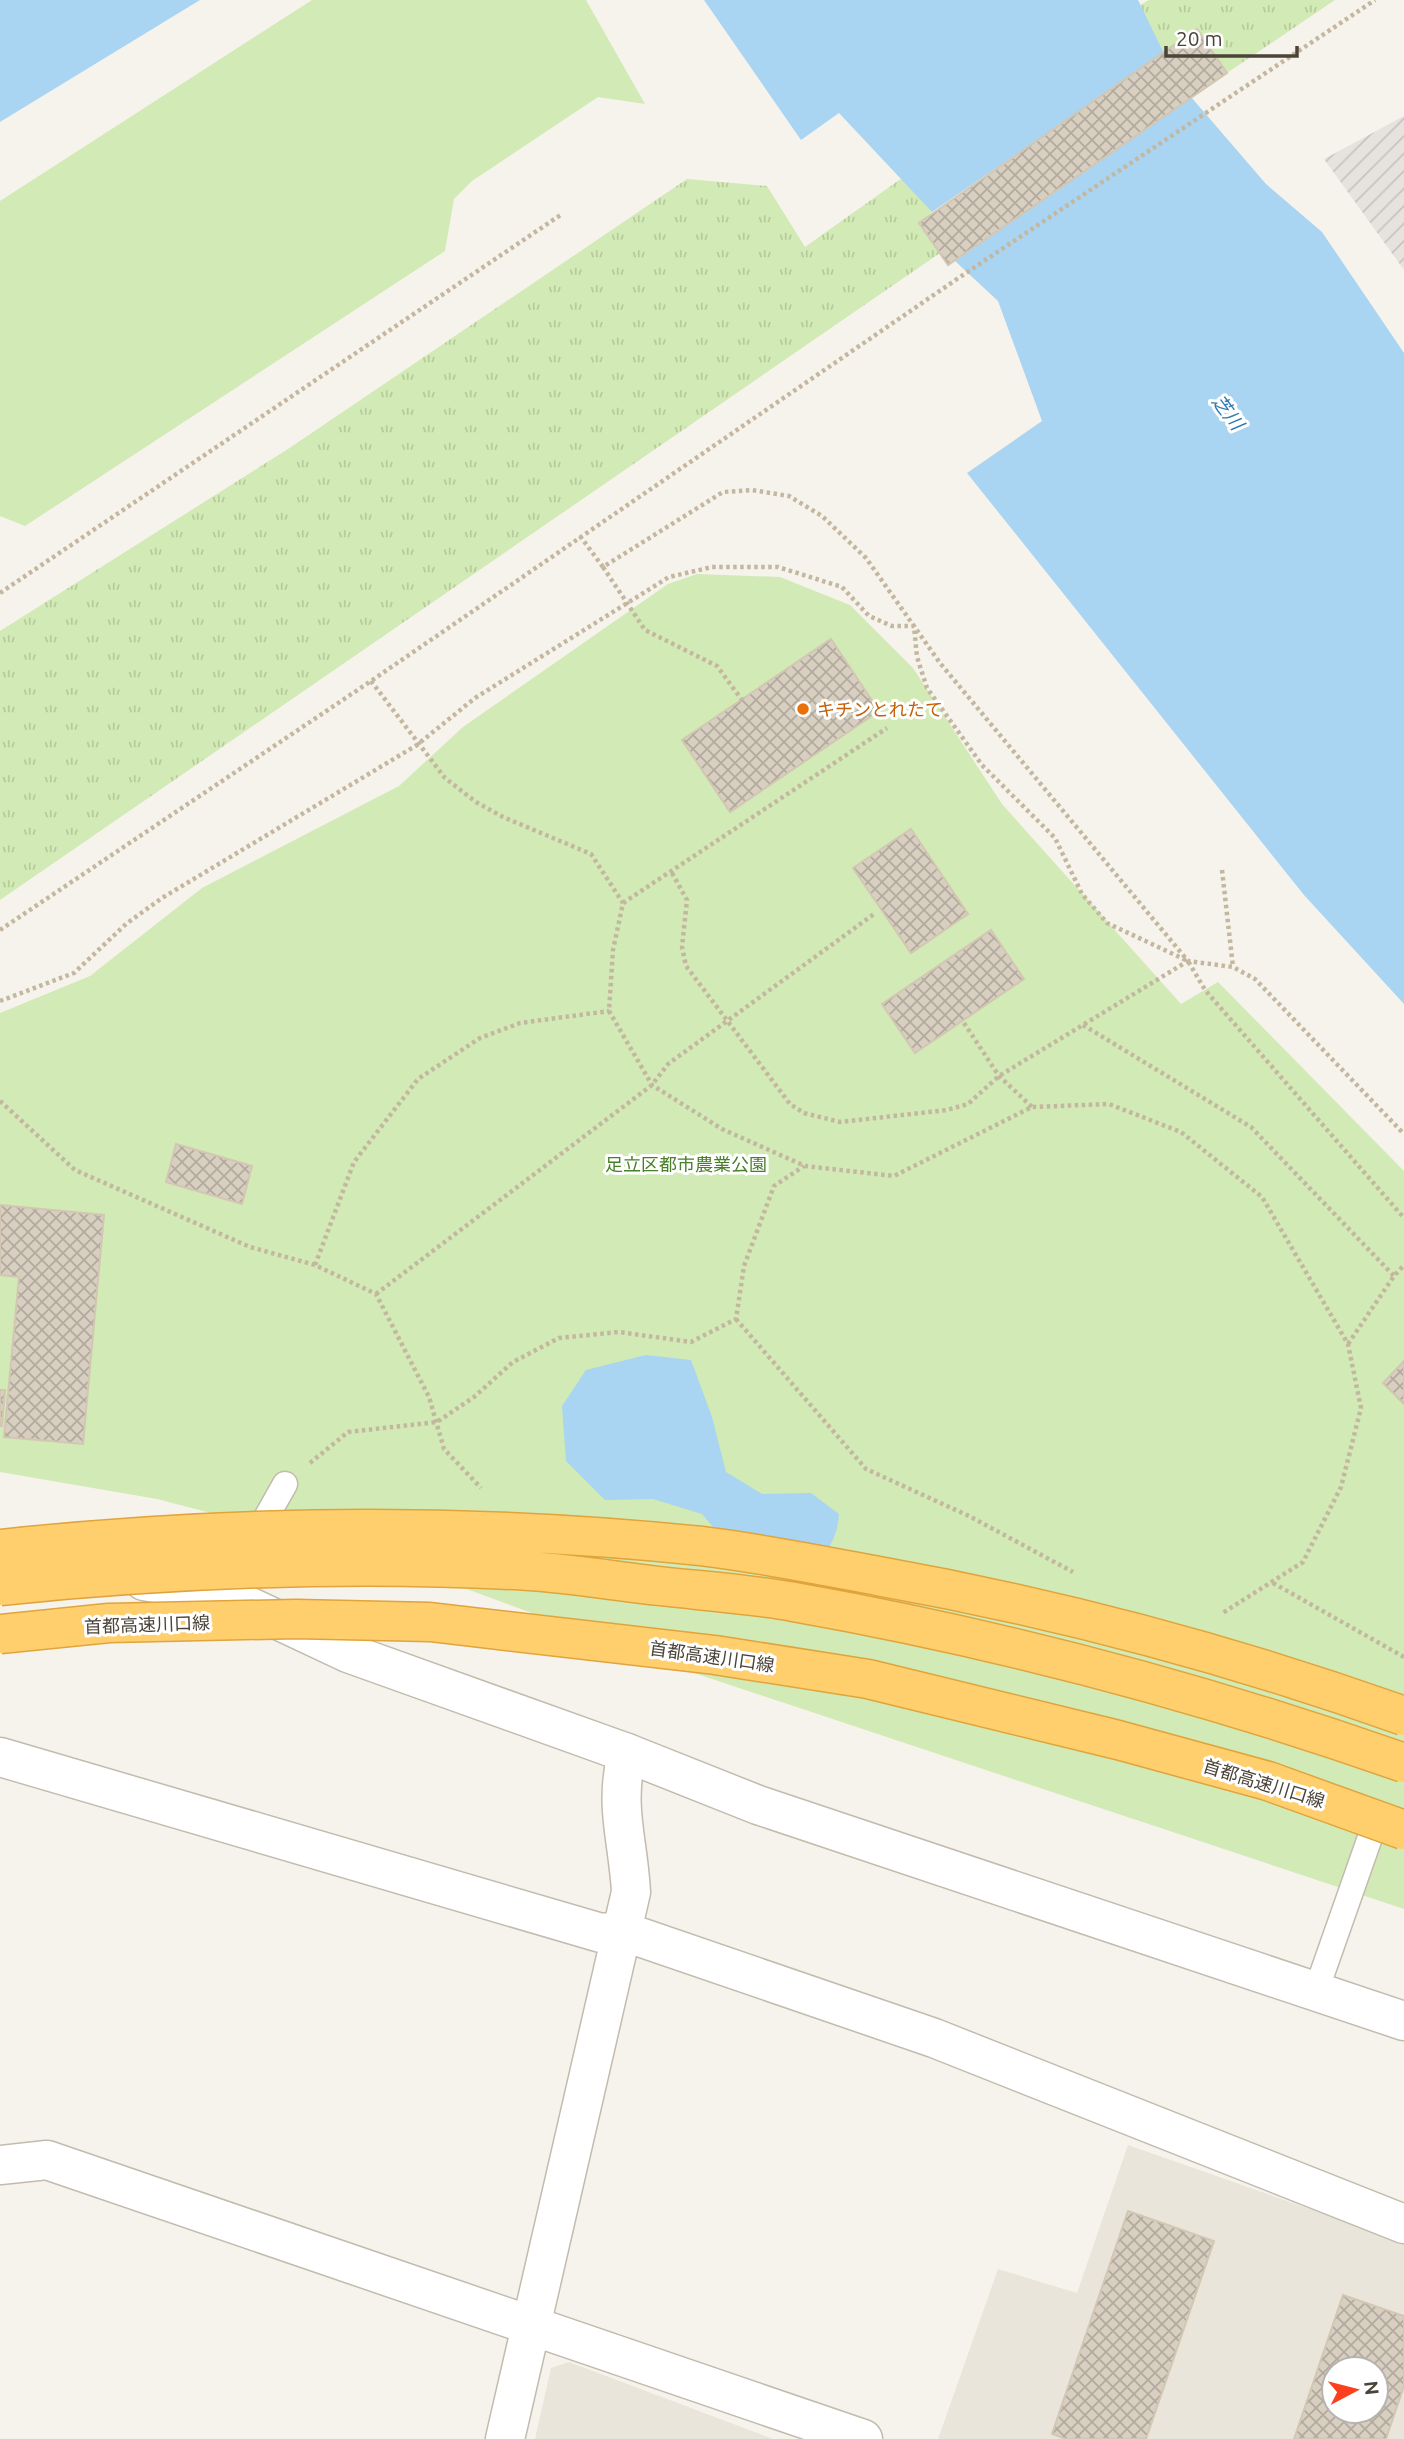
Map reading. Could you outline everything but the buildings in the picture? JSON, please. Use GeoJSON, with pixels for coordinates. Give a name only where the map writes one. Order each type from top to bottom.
{"type":"FeatureCollection","features":[{"type":"Feature","properties":{"kind":"highway"},"geometry":{"type":"LineString","coordinates":[[0,1549],[205,1531],[329,1529],[553,1534],[704,1547],[940,1587],[1049,1610],[1315,1684],[1404,1716]]}},
{"type":"Feature","properties":{"kind":"highway"},"geometry":{"type":"LineString","coordinates":[[0,1586],[139,1573],[248,1568],[386,1567],[532,1571],[790,1601],[932,1629],[1143,1680],[1304,1728],[1404,1763]]}},
{"type":"Feature","properties":{"kind":"highway","name":"首都高速川口線"},"geometry":{"type":"LineString","coordinates":[[0,1634],[109,1623],[296,1619],[430,1622],[715,1655],[868,1679],[1118,1740],[1268,1781],[1404,1830]]}},
{"type":"Feature","properties":{"kind":"street"},"geometry":{"type":"LineString","coordinates":[[0,1562],[48,1563],[227,1596],[348,1653],[628,1754],[758,1805],[1404,2021]]}},
{"type":"Feature","properties":{"kind":"street"},"geometry":{"type":"LineString","coordinates":[[0,1651],[126,1636],[226,1635],[348,1653]]}},
{"type":"Feature","properties":{"kind":"street"},"geometry":{"type":"LineString","coordinates":[[505,2439],[631,1892],[619,1805],[628,1754]]}},
{"type":"Feature","properties":{"kind":"street"},"geometry":{"type":"LineString","coordinates":[[0,1758],[601,1933],[622,1931],[934,2038],[1404,2224]]}},
{"type":"Feature","properties":{"kind":"street"},"geometry":{"type":"LineString","coordinates":[[0,2165],[47,2160],[863,2439]]}},
{"type":"Feature","properties":{"kind":"lane"},"geometry":{"type":"LineString","coordinates":[[227,1596],[285,1484]]}},
{"type":"Feature","properties":{"kind":"lane"},"geometry":{"type":"LineString","coordinates":[[1316,1991],[1374,1826],[1404,1836]]}},
{"type":"Feature","properties":{"kind":"path"},"geometry":{"type":"LineString","coordinates":[[0,930],[371,681],[957,279],[1375,0]]}},
{"type":"Feature","properties":{"kind":"path"},"geometry":{"type":"LineString","coordinates":[[0,593],[562,214]]}},
{"type":"Feature","properties":{"kind":"path"},"geometry":{"type":"LineString","coordinates":[[603,568],[723,492],[752,490],[789,496],[822,516],[866,558],[940,663],[1188,961],[1205,990],[1404,1218]]}},
{"type":"Feature","properties":{"kind":"path"},"geometry":{"type":"LineString","coordinates":[[580,536],[645,630],[717,666],[742,700]]}},
{"type":"Feature","properties":{"kind":"path"},"geometry":{"type":"LineString","coordinates":[[0,1002],[74,973],[126,924],[162,898],[417,745],[475,698],[669,577],[712,567],[778,567],[842,587],[869,616],[892,626],[914,626]]}},
{"type":"Feature","properties":{"kind":"path"},"geometry":{"type":"LineString","coordinates":[[914,626],[916,657],[927,688],[982,765],[1055,838],[1082,894],[1107,923],[1188,961],[1233,967],[1255,979],[1404,1134]]}},
{"type":"Feature","properties":{"kind":"path"},"geometry":{"type":"LineString","coordinates":[[371,681],[417,745],[445,778],[476,802],[503,817],[591,854],[623,903],[613,950],[609,1011],[652,1085],[722,1129],[805,1166],[894,1177],[1031,1107],[1109,1104],[1181,1132],[1262,1197],[1348,1344],[1361,1408],[1341,1487],[1303,1562],[1211,1620]]}},
{"type":"Feature","properties":{"kind":"path"},"geometry":{"type":"LineString","coordinates":[[623,903],[673,873],[887,728]]}},
{"type":"Feature","properties":{"kind":"path"},"geometry":{"type":"LineString","coordinates":[[1222,870],[1233,967]]}},
{"type":"Feature","properties":{"kind":"path"},"geometry":{"type":"LineString","coordinates":[[673,873],[687,900],[682,947],[686,966],[790,1104],[804,1113],[839,1122],[968,1104],[999,1076],[1188,961]]}},
{"type":"Feature","properties":{"kind":"path"},"geometry":{"type":"LineString","coordinates":[[376,1294],[652,1085],[668,1065],[874,914]]}},
{"type":"Feature","properties":{"kind":"path"},"geometry":{"type":"LineString","coordinates":[[315,1265],[354,1162],[418,1079],[480,1038],[520,1023],[609,1011]]}},
{"type":"Feature","properties":{"kind":"path"},"geometry":{"type":"LineString","coordinates":[[964,1023],[999,1076],[1031,1107]]}},
{"type":"Feature","properties":{"kind":"path"},"geometry":{"type":"LineString","coordinates":[[1083,1025],[1251,1127],[1394,1276]]}},
{"type":"Feature","properties":{"kind":"path"},"geometry":{"type":"LineString","coordinates":[[0,1101],[75,1170],[250,1247],[315,1265],[376,1294],[429,1398],[444,1448],[486,1494]]}},
{"type":"Feature","properties":{"kind":"path"},"geometry":{"type":"LineString","coordinates":[[805,1166],[774,1186],[744,1266],[736,1319],[866,1469],[970,1516],[1074,1573]]}},
{"type":"Feature","properties":{"kind":"path"},"geometry":{"type":"LineString","coordinates":[[1348,1344],[1404,1265]]}},
{"type":"Feature","properties":{"kind":"path"},"geometry":{"type":"LineString","coordinates":[[285,1484],[348,1432],[436,1422],[474,1397],[513,1362],[559,1338],[620,1332],[691,1342],[736,1319]]}},
{"type":"Feature","properties":{"kind":"path"},"geometry":{"type":"LineString","coordinates":[[1273,1583],[1404,1657]]}},
{"type":"Feature","properties":{"kind":"shaded area"},"geometry":{"type":"Polygon","coordinates":[[[1404,116],[1404,270],[1324,159],[1404,116]]]}},
{"type":"Feature","properties":{"kind":"shaded area"},"geometry":{"type":"Polygon","coordinates":[[[1128,2145],[1404,2242],[1404,2439],[938,2439],[998,2269],[1077,2293],[1128,2145]]]}},
{"type":"Feature","properties":{"kind":"shaded area"},"geometry":{"type":"Polygon","coordinates":[[[569,2362],[773,2439],[535,2439],[551,2368],[569,2362]]]}},
{"type":"Feature","properties":{"kind":"green space"},"geometry":{"type":"Polygon","coordinates":[[[312,0],[586,0],[645,104],[598,97],[472,181],[454,199],[445,251],[25,526],[0,516],[0,201],[312,0]]]}},
{"type":"Feature","properties":{"kind":"green space"},"geometry":{"type":"Polygon","coordinates":[[[1149,0],[1335,0],[1227,73],[1197,29],[1164,53],[1140,5],[1149,0]]]}},
{"type":"Feature","properties":{"kind":"green space"},"geometry":{"type":"Polygon","coordinates":[[[902,178],[932,212],[919,223],[940,253],[0,900],[0,631],[288,449],[687,179],[767,186],[805,247],[902,178]]]}},
{"type":"Feature","properties":{"kind":"green space","name":"足立区都市農業公園"},"geometry":{"type":"Polygon","coordinates":[[[697,574],[780,577],[850,605],[913,668],[1002,804],[1181,1004],[1218,982],[1404,1171],[1404,1909],[697,1674],[383,1558],[157,1499],[0,1472],[0,1013],[90,976],[202,888],[399,786],[463,727],[668,584],[697,574]]]}},
{"type":"Feature","properties":{"kind":"water"},"geometry":{"type":"Polygon","coordinates":[[[0,0],[200,0],[0,122],[0,0]]]}},
{"type":"Feature","properties":{"kind":"water"},"geometry":{"type":"Polygon","coordinates":[[[704,0],[1138,0],[1164,53],[932,212],[839,113],[801,140],[704,0]]]}},
{"type":"Feature","properties":{"kind":"water","name":"芝川"},"geometry":{"type":"Polygon","coordinates":[[[1191,97],[1266,184],[1322,232],[1404,353],[1404,1004],[1304,895],[967,473],[1042,421],[998,301],[955,261],[1191,97]]]}},
{"type":"Feature","properties":{"kind":"water"},"geometry":{"type":"Polygon","coordinates":[[[646,1355],[691,1360],[712,1417],[726,1472],[762,1494],[811,1493],[839,1514],[838,1525],[827,1551],[800,1582],[750,1570],[702,1514],[653,1499],[605,1500],[566,1461],[562,1406],[586,1370],[646,1355]]]}},
{"type":"Feature","properties":{"kind":"place","name":"キチンとれたて"},"geometry":{"type":"Point","coordinates":[803,709]}}]}
